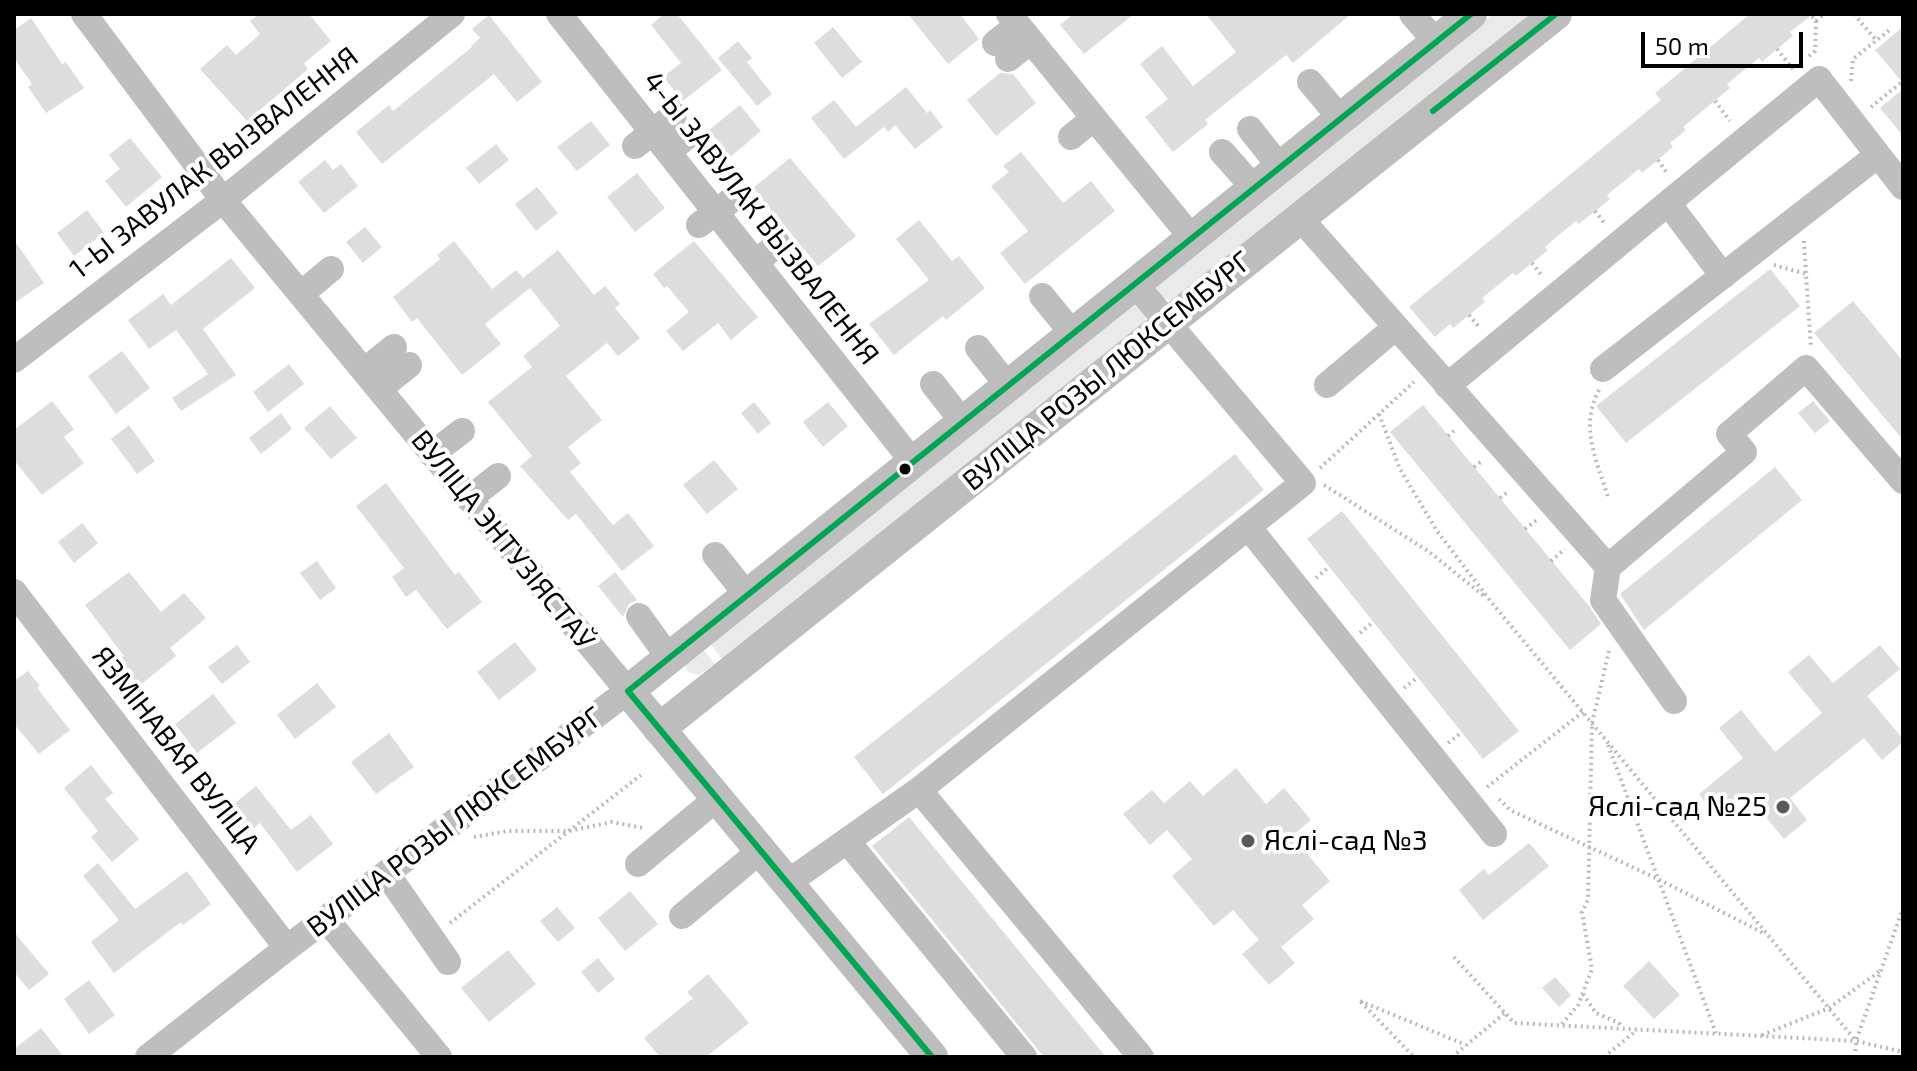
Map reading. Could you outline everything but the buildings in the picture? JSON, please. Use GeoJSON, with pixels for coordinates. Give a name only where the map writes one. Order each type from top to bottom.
{"type":"FeatureCollection","features":[{"type":"Feature","properties":{"kind":"main road","name":"ВУЛІЦА РОЗЫ ЛЮКСЕМБУРГ"},"geometry":{"type":"LineString","coordinates":[[659,729],[1556,14]]}},
{"type":"Feature","properties":{"kind":"main road","name":"ВУЛІЦА РОЗЫ ЛЮКСЕМБУРГ"},"geometry":{"type":"LineString","coordinates":[[628,691],[1341,119],[1455,23]]}},
{"type":"Feature","properties":{"kind":"main road","name":"ВУЛІЦА ЭНТУЗІЯСТАЎ"},"geometry":{"type":"LineString","coordinates":[[628,691],[932,1057]]}},
{"type":"Feature","properties":{"kind":"street","name":"ВУЛІЦА ЭНТУЗІЯСТАЎ"},"geometry":{"type":"LineString","coordinates":[[84,14],[223,200],[628,691]]}},
{"type":"Feature","properties":{"kind":"street","name":"1-Ы ЗАВУЛАК ВЫЗВАЛЕННЯ"},"geometry":{"type":"LineString","coordinates":[[14,360],[408,61],[452,14]]}},
{"type":"Feature","properties":{"kind":"street"},"geometry":{"type":"LineString","coordinates":[[1412,14],[1455,23]]}},
{"type":"Feature","properties":{"kind":"street","name":"4-Ы ЗАВУЛАК ВЫЗВАЛЕННЯ"},"geometry":{"type":"LineString","coordinates":[[557,24],[618,68],[657,152],[708,219],[913,462]]}},
{"type":"Feature","properties":{"kind":"street"},"geometry":{"type":"LineString","coordinates":[[1002,51],[1019,27],[1192,238]]}},
{"type":"Feature","properties":{"kind":"street"},"geometry":{"type":"LineString","coordinates":[[1439,377],[1668,203],[1819,79],[1903,187]]}},
{"type":"Feature","properties":{"kind":"street"},"geometry":{"type":"LineString","coordinates":[[1310,82],[1341,119]]}},
{"type":"Feature","properties":{"kind":"street"},"geometry":{"type":"LineString","coordinates":[[1071,137],[1094,118]]}},
{"type":"Feature","properties":{"kind":"street"},"geometry":{"type":"LineString","coordinates":[[657,152],[681,125]]}},
{"type":"Feature","properties":{"kind":"street"},"geometry":{"type":"LineString","coordinates":[[1250,129],[1280,167]]}},
{"type":"Feature","properties":{"kind":"street"},"geometry":{"type":"LineString","coordinates":[[1222,152],[1254,188]]}},
{"type":"Feature","properties":{"kind":"street"},"geometry":{"type":"LineString","coordinates":[[1602,378],[1723,276],[1878,155]]}},
{"type":"Feature","properties":{"kind":"street"},"geometry":{"type":"LineString","coordinates":[[708,219],[738,195]]}},
{"type":"Feature","properties":{"kind":"street"},"geometry":{"type":"LineString","coordinates":[[1668,203],[1723,276]]}},
{"type":"Feature","properties":{"kind":"street"},"geometry":{"type":"LineString","coordinates":[[1300,218],[1608,567]]}},
{"type":"Feature","properties":{"kind":"street"},"geometry":{"type":"LineString","coordinates":[[754,272],[778,244]]}},
{"type":"Feature","properties":{"kind":"street"},"geometry":{"type":"LineString","coordinates":[[301,294],[331,269]]}},
{"type":"Feature","properties":{"kind":"street"},"geometry":{"type":"LineString","coordinates":[[787,883],[919,790],[1306,480],[1135,284]]}},
{"type":"Feature","properties":{"kind":"street"},"geometry":{"type":"LineString","coordinates":[[1042,296],[1073,334]]}},
{"type":"Feature","properties":{"kind":"street"},"geometry":{"type":"LineString","coordinates":[[1327,385],[1396,327]]}},
{"type":"Feature","properties":{"kind":"street"},"geometry":{"type":"LineString","coordinates":[[978,348],[1008,386]]}},
{"type":"Feature","properties":{"kind":"street"},"geometry":{"type":"LineString","coordinates":[[371,380],[402,356]]}},
{"type":"Feature","properties":{"kind":"street"},"geometry":{"type":"LineString","coordinates":[[1674,701],[1603,600],[1608,567],[1744,452],[1729,434],[1806,368],[1903,481]]}},
{"type":"Feature","properties":{"kind":"street"},"geometry":{"type":"LineString","coordinates":[[933,384],[963,422]]}},
{"type":"Feature","properties":{"kind":"street"},"geometry":{"type":"LineString","coordinates":[[432,454],[462,431]]}},
{"type":"Feature","properties":{"kind":"street"},"geometry":{"type":"LineString","coordinates":[[469,499],[498,476]]}},
{"type":"Feature","properties":{"kind":"street"},"geometry":{"type":"LineString","coordinates":[[1249,528],[1494,834]]}},
{"type":"Feature","properties":{"kind":"street"},"geometry":{"type":"LineString","coordinates":[[715,555],[747,595]]}},
{"type":"Feature","properties":{"kind":"street","name":"ЯЗМІНАВАЯ ВУЛІЦА"},"geometry":{"type":"LineString","coordinates":[[14,592],[287,948]]}},
{"type":"Feature","properties":{"kind":"street"},"geometry":{"type":"LineString","coordinates":[[639,616],[669,658]]}},
{"type":"Feature","properties":{"kind":"street","name":"ВУЛІЦА РОЗЫ ЛЮКСЕМБУРГ"},"geometry":{"type":"LineString","coordinates":[[148,1057],[628,691]]}},
{"type":"Feature","properties":{"kind":"street"},"geometry":{"type":"LineString","coordinates":[[919,790],[1141,1057]]}},
{"type":"Feature","properties":{"kind":"street"},"geometry":{"type":"LineString","coordinates":[[638,864],[716,799]]}},
{"type":"Feature","properties":{"kind":"street"},"geometry":{"type":"LineString","coordinates":[[847,841],[1024,1057]]}},
{"type":"Feature","properties":{"kind":"street"},"geometry":{"type":"LineString","coordinates":[[682,916],[760,851]]}},
{"type":"Feature","properties":{"kind":"street"},"geometry":{"type":"LineString","coordinates":[[387,874],[448,962]]}},
{"type":"Feature","properties":{"kind":"street"},"geometry":{"type":"LineString","coordinates":[[326,919],[439,1057]]}},
{"type":"Feature","properties":{"kind":"path"},"geometry":{"type":"LineString","coordinates":[[1810,14],[1816,21],[1824,14]]}},
{"type":"Feature","properties":{"kind":"path"},"geometry":{"type":"LineString","coordinates":[[1854,14],[1876,40]]}},
{"type":"Feature","properties":{"kind":"path"},"geometry":{"type":"LineString","coordinates":[[1853,59],[1891,29]]}},
{"type":"Feature","properties":{"kind":"path"},"geometry":{"type":"LineString","coordinates":[[1777,49],[1793,69]]}},
{"type":"Feature","properties":{"kind":"path"},"geometry":{"type":"LineString","coordinates":[[1866,111],[1903,81]]}},
{"type":"Feature","properties":{"kind":"path"},"geometry":{"type":"LineString","coordinates":[[1715,101],[1730,121]]}},
{"type":"Feature","properties":{"kind":"path"},"geometry":{"type":"LineString","coordinates":[[1595,211],[1605,224]]}},
{"type":"Feature","properties":{"kind":"path"},"geometry":{"type":"LineString","coordinates":[[1761,261],[1806,274],[1811,347],[1818,359]]}},
{"type":"Feature","properties":{"kind":"path"},"geometry":{"type":"LineString","coordinates":[[1532,263],[1542,276]]}},
{"type":"Feature","properties":{"kind":"path"},"geometry":{"type":"LineString","coordinates":[[1469,315],[1480,328]]}},
{"type":"Feature","properties":{"kind":"path"},"geometry":{"type":"LineString","coordinates":[[1439,377],[1379,414],[1306,480],[1359,505],[1428,551],[1492,603]]}},
{"type":"Feature","properties":{"kind":"path"},"geometry":{"type":"LineString","coordinates":[[1602,378],[1592,402],[1589,425],[1594,457],[1608,497]]}},
{"type":"Feature","properties":{"kind":"path"},"geometry":{"type":"LineString","coordinates":[[1379,414],[1400,469],[1437,531],[1492,603],[1856,1041]]}},
{"type":"Feature","properties":{"kind":"path"},"geometry":{"type":"LineString","coordinates":[[1500,498],[1514,487]]}},
{"type":"Feature","properties":{"kind":"path"},"geometry":{"type":"LineString","coordinates":[[1525,529],[1540,517],[1531,507]]}},
{"type":"Feature","properties":{"kind":"path"},"geometry":{"type":"LineString","coordinates":[[1558,538],[1575,558]]}},
{"type":"Feature","properties":{"kind":"path"},"geometry":{"type":"LineString","coordinates":[[1551,561],[1566,548]]}},
{"type":"Feature","properties":{"kind":"path"},"geometry":{"type":"LineString","coordinates":[[1315,578],[1329,567]]}},
{"type":"Feature","properties":{"kind":"path"},"geometry":{"type":"LineString","coordinates":[[1562,1024],[1578,1005],[1592,969],[1582,912],[1588,900],[1592,723],[1617,620]]}},
{"type":"Feature","properties":{"kind":"path"},"geometry":{"type":"LineString","coordinates":[[1360,633],[1373,622]]}},
{"type":"Feature","properties":{"kind":"path"},"geometry":{"type":"LineString","coordinates":[[1404,688],[1418,677]]}},
{"type":"Feature","properties":{"kind":"path"},"geometry":{"type":"LineString","coordinates":[[1487,787],[1583,712]]}},
{"type":"Feature","properties":{"kind":"path"},"geometry":{"type":"LineString","coordinates":[[1448,743],[1462,732]]}},
{"type":"Feature","properties":{"kind":"path"},"geometry":{"type":"LineString","coordinates":[[1605,739],[1716,1034]]}},
{"type":"Feature","properties":{"kind":"path"},"geometry":{"type":"LineString","coordinates":[[431,938],[641,775]]}},
{"type":"Feature","properties":{"kind":"path"},"geometry":{"type":"LineString","coordinates":[[1510,810],[1660,880],[1767,936]]}},
{"type":"Feature","properties":{"kind":"path"},"geometry":{"type":"LineString","coordinates":[[467,838],[507,831],[569,831],[612,822],[673,835]]}},
{"type":"Feature","properties":{"kind":"path"},"geometry":{"type":"LineString","coordinates":[[1855,1057],[1856,1041],[1903,908]]}},
{"type":"Feature","properties":{"kind":"path"},"geometry":{"type":"LineString","coordinates":[[1454,957],[1514,1023],[1856,1041],[1903,1052]]}},
{"type":"Feature","properties":{"kind":"path"},"geometry":{"type":"LineString","coordinates":[[1760,1036],[1829,1008],[1881,970]]}},
{"type":"Feature","properties":{"kind":"path"},"geometry":{"type":"LineString","coordinates":[[1583,994],[1596,1013],[1619,1023],[1621,1028]]}},
{"type":"Feature","properties":{"kind":"path"},"geometry":{"type":"LineString","coordinates":[[1414,1057],[1360,1001],[1466,1045]]}},
{"type":"Feature","properties":{"kind":"path"},"geometry":{"type":"LineString","coordinates":[[1452,1057],[1505,1013]]}},
{"type":"Feature","properties":{"kind":"path"},"geometry":{"type":"LineString","coordinates":[[1604,1057],[1639,1029]]}},
{"type":"Feature","properties":{"kind":"shaded area"},"geometry":{"type":"Polygon","coordinates":[[[1493,14],[1536,14],[1172,300],[1161,298],[1156,287],[1171,269],[1493,14]]]}},
{"type":"Feature","properties":{"kind":"shaded area"},"geometry":{"type":"Polygon","coordinates":[[[1136,303],[1146,316],[1145,322],[722,659],[705,637],[1136,303]]]}},
{"type":"Feature","properties":{"kind":"shaded area"},"geometry":{"type":"Polygon","coordinates":[[[698,643],[715,664],[699,675],[688,672],[683,662],[698,643]]]}},
{"type":"Feature","properties":{"kind":"transit line"},"geometry":{"type":"LineString","coordinates":[[932,1057],[628,691],[1471,14]]}},
{"type":"Feature","properties":{"kind":"transit line"},"geometry":{"type":"LineString","coordinates":[[1433,111],[1556,14]]}},
{"type":"Feature","properties":{"kind":"place","name":"Яслі-сад №25"},"geometry":{"type":"Point","coordinates":[1783,807]}},
{"type":"Feature","properties":{"kind":"place","name":"Яслі-сад №3"},"geometry":{"type":"Point","coordinates":[1248,841]}}]}
